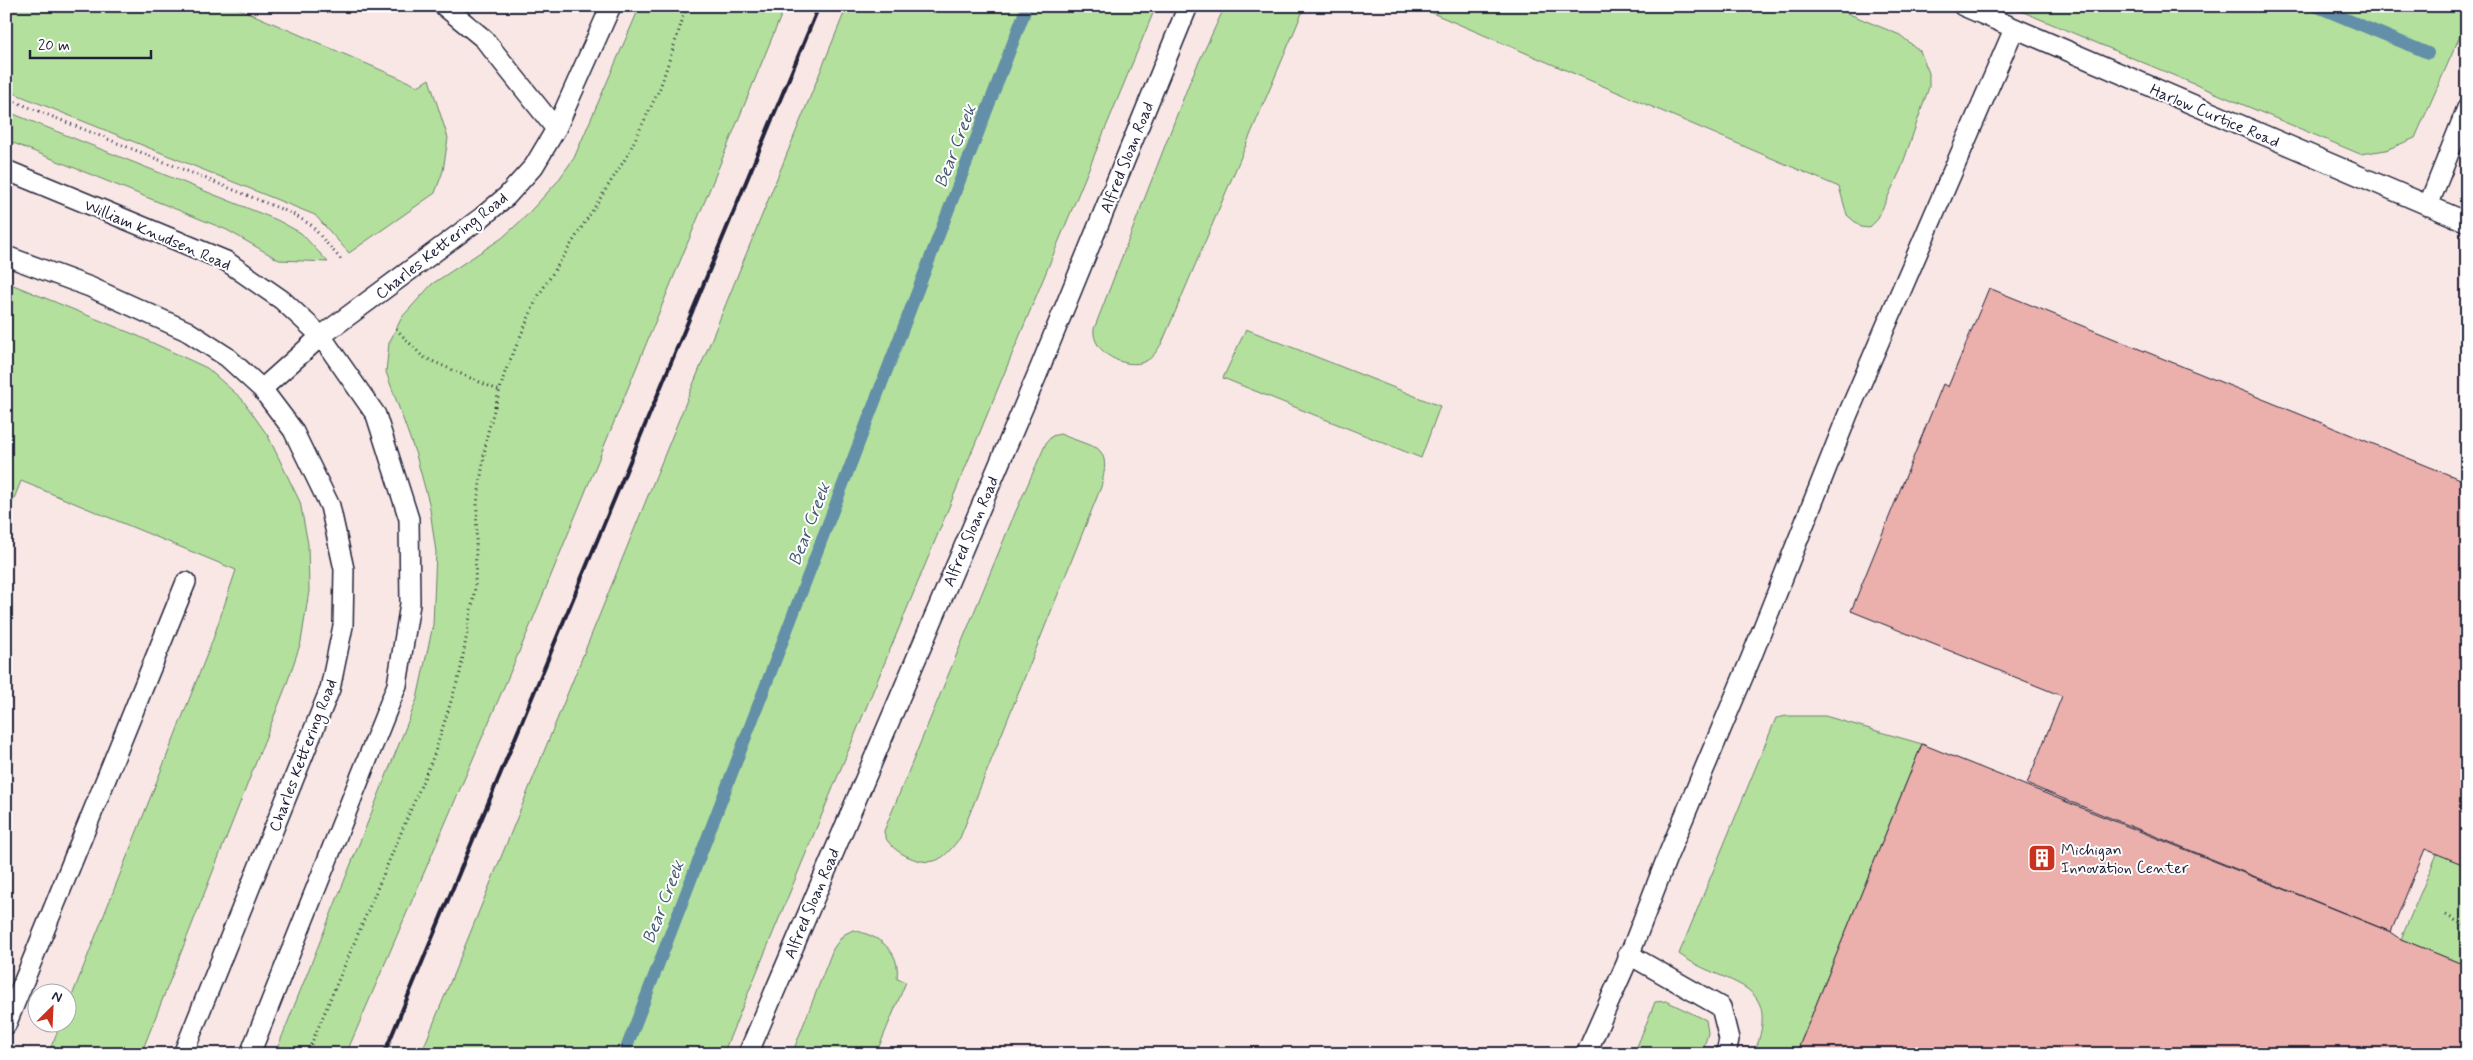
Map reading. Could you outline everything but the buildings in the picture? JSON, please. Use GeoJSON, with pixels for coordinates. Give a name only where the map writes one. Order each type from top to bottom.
{"type":"FeatureCollection","features":[{"type":"Feature","properties":{"kind":"lane"},"geometry":{"type":"LineString","coordinates":[[444,6],[484,39],[556,129]]}},
{"type":"Feature","properties":{"kind":"lane","name":"Charles Kettering Road"},"geometry":{"type":"LineString","coordinates":[[183,1054],[330,689],[343,626],[344,569],[330,506],[293,430],[262,389],[320,336],[455,238],[507,196],[534,166],[556,129],[611,6]]}},
{"type":"Feature","properties":{"kind":"lane","name":"Alfred Sloan Road"},"geometry":{"type":"LineString","coordinates":[[748,1054],[1037,375],[1188,6]]}},
{"type":"Feature","properties":{"kind":"lane","name":"Harlow Curtice Road"},"geometry":{"type":"LineString","coordinates":[[1963,6],[2467,222]]}},
{"type":"Feature","properties":{"kind":"lane"},"geometry":{"type":"LineString","coordinates":[[1586,1054],[1626,964],[1628,954],[1751,658],[1855,396],[2014,29]]}},
{"type":"Feature","properties":{"kind":"lane"},"geometry":{"type":"LineString","coordinates":[[2428,206],[2467,108]]}},
{"type":"Feature","properties":{"kind":"lane","name":"William Knudsen Road"},"geometry":{"type":"LineString","coordinates":[[6,170],[226,261],[282,300],[320,336]]}},
{"type":"Feature","properties":{"kind":"lane"},"geometry":{"type":"LineString","coordinates":[[6,256],[90,287],[188,331],[227,356],[262,389]]}},
{"type":"Feature","properties":{"kind":"lane"},"geometry":{"type":"LineString","coordinates":[[250,1054],[397,685],[410,604],[409,519],[376,415],[320,336]]}},
{"type":"Feature","properties":{"kind":"lane"},"geometry":{"type":"LineString","coordinates":[[6,1025],[186,582]]}},
{"type":"Feature","properties":{"kind":"lane"},"geometry":{"type":"LineString","coordinates":[[1628,954],[1722,1007],[1730,1039],[1726,1054]]}},
{"type":"Feature","properties":{"kind":"path"},"geometry":{"type":"LineString","coordinates":[[307,1054],[434,755],[460,673],[475,588],[477,504],[487,435],[506,372],[538,298],[627,156],[660,88],[687,6]]}},
{"type":"Feature","properties":{"kind":"path"},"geometry":{"type":"LineString","coordinates":[[6,98],[291,213],[311,225],[342,261]]}},
{"type":"Feature","properties":{"kind":"path"},"geometry":{"type":"LineString","coordinates":[[396,328],[423,357],[500,391]]}},
{"type":"Feature","properties":{"kind":"path"},"geometry":{"type":"LineString","coordinates":[[2446,915],[2467,927]]}},
{"type":"Feature","properties":{"kind":"shaded area"},"geometry":{"type":"Polygon","coordinates":[[[6,6],[2467,6],[2467,1054],[6,1054],[6,6]]]}},
{"type":"Feature","properties":{"kind":"green space"},"geometry":{"type":"Polygon","coordinates":[[[6,6],[233,6],[418,86],[429,79],[448,138],[443,171],[435,193],[349,253],[315,215],[6,90],[6,6]]]}},
{"type":"Feature","properties":{"kind":"green space"},"geometry":{"type":"Polygon","coordinates":[[[640,6],[785,6],[531,624],[346,1054],[275,1054],[417,699],[433,625],[436,552],[429,503],[416,455],[386,372],[389,343],[402,317],[432,284],[502,238],[524,218],[557,182],[574,158],[640,6]]]}},
{"type":"Feature","properties":{"kind":"green space"},"geometry":{"type":"Polygon","coordinates":[[[847,6],[1156,6],[723,1054],[421,1054],[847,6]]]}},
{"type":"Feature","properties":{"kind":"green space"},"geometry":{"type":"Polygon","coordinates":[[[1225,6],[1305,6],[1162,343],[1146,361],[1129,363],[1120,361],[1104,352],[1098,345],[1094,329],[1190,81],[1225,6]]]}},
{"type":"Feature","properties":{"kind":"green space"},"geometry":{"type":"Polygon","coordinates":[[[1416,6],[1830,6],[1900,35],[1920,51],[1929,73],[1929,87],[1901,169],[1877,220],[1869,228],[1861,227],[1847,215],[1839,187],[1416,6]]]}},
{"type":"Feature","properties":{"kind":"green space"},"geometry":{"type":"Polygon","coordinates":[[[2009,6],[2467,6],[2467,20],[2415,138],[2386,150],[2360,154],[2009,6]]]}},
{"type":"Feature","properties":{"kind":"green space"},"geometry":{"type":"Polygon","coordinates":[[[6,111],[277,220],[301,233],[328,262],[279,260],[227,230],[6,140],[6,111]]]}},
{"type":"Feature","properties":{"kind":"green space"},"geometry":{"type":"Polygon","coordinates":[[[6,282],[138,336],[207,368],[242,399],[268,436],[300,502],[308,544],[309,591],[301,642],[286,686],[141,1054],[48,1054],[57,1032],[78,1032],[77,982],[213,639],[236,570],[21,481],[6,519],[6,282]]]}},
{"type":"Feature","properties":{"kind":"green space"},"geometry":{"type":"Polygon","coordinates":[[[1246,329],[1440,406],[1421,458],[1223,378],[1246,329]]]}},
{"type":"Feature","properties":{"kind":"green space"},"geometry":{"type":"Polygon","coordinates":[[[1060,434],[1097,448],[1101,452],[1105,466],[1101,487],[960,838],[947,853],[937,860],[930,862],[913,859],[890,845],[884,831],[1012,520],[1046,443],[1052,436],[1060,434]]]}},
{"type":"Feature","properties":{"kind":"green space"},"geometry":{"type":"Polygon","coordinates":[[[1787,716],[1825,716],[1922,744],[1796,1054],[1754,1054],[1761,1029],[1762,1011],[1756,997],[1731,980],[1697,965],[1679,954],[1776,718],[1787,716]]]}},
{"type":"Feature","properties":{"kind":"green space"},"geometry":{"type":"Polygon","coordinates":[[[2440,847],[2467,858],[2467,966],[2401,939],[2440,847]]]}},
{"type":"Feature","properties":{"kind":"green space"},"geometry":{"type":"Polygon","coordinates":[[[853,930],[871,936],[886,946],[892,952],[895,960],[897,979],[906,982],[876,1054],[792,1054],[833,949],[843,935],[853,930]]]}},
{"type":"Feature","properties":{"kind":"green space"},"geometry":{"type":"Polygon","coordinates":[[[1666,1001],[1706,1020],[1708,1033],[1702,1054],[1634,1054],[1655,1002],[1666,1001]]]}},
{"type":"Feature","properties":{"kind":"waterway","name":"Bear Creek"},"geometry":{"type":"LineString","coordinates":[[624,1054],[1027,6]]}},
{"type":"Feature","properties":{"kind":"waterway","name":"Bear Creek"},"geometry":{"type":"LineString","coordinates":[[2315,6],[2428,53]]}},
{"type":"Feature","properties":{"kind":"railway"},"geometry":{"type":"LineString","coordinates":[[384,1054],[819,6]]}},
{"type":"Feature","properties":{"kind":"place","name":"Michigan Innovation Center"},"geometry":{"type":"Point","coordinates":[2042,858]}}]}
